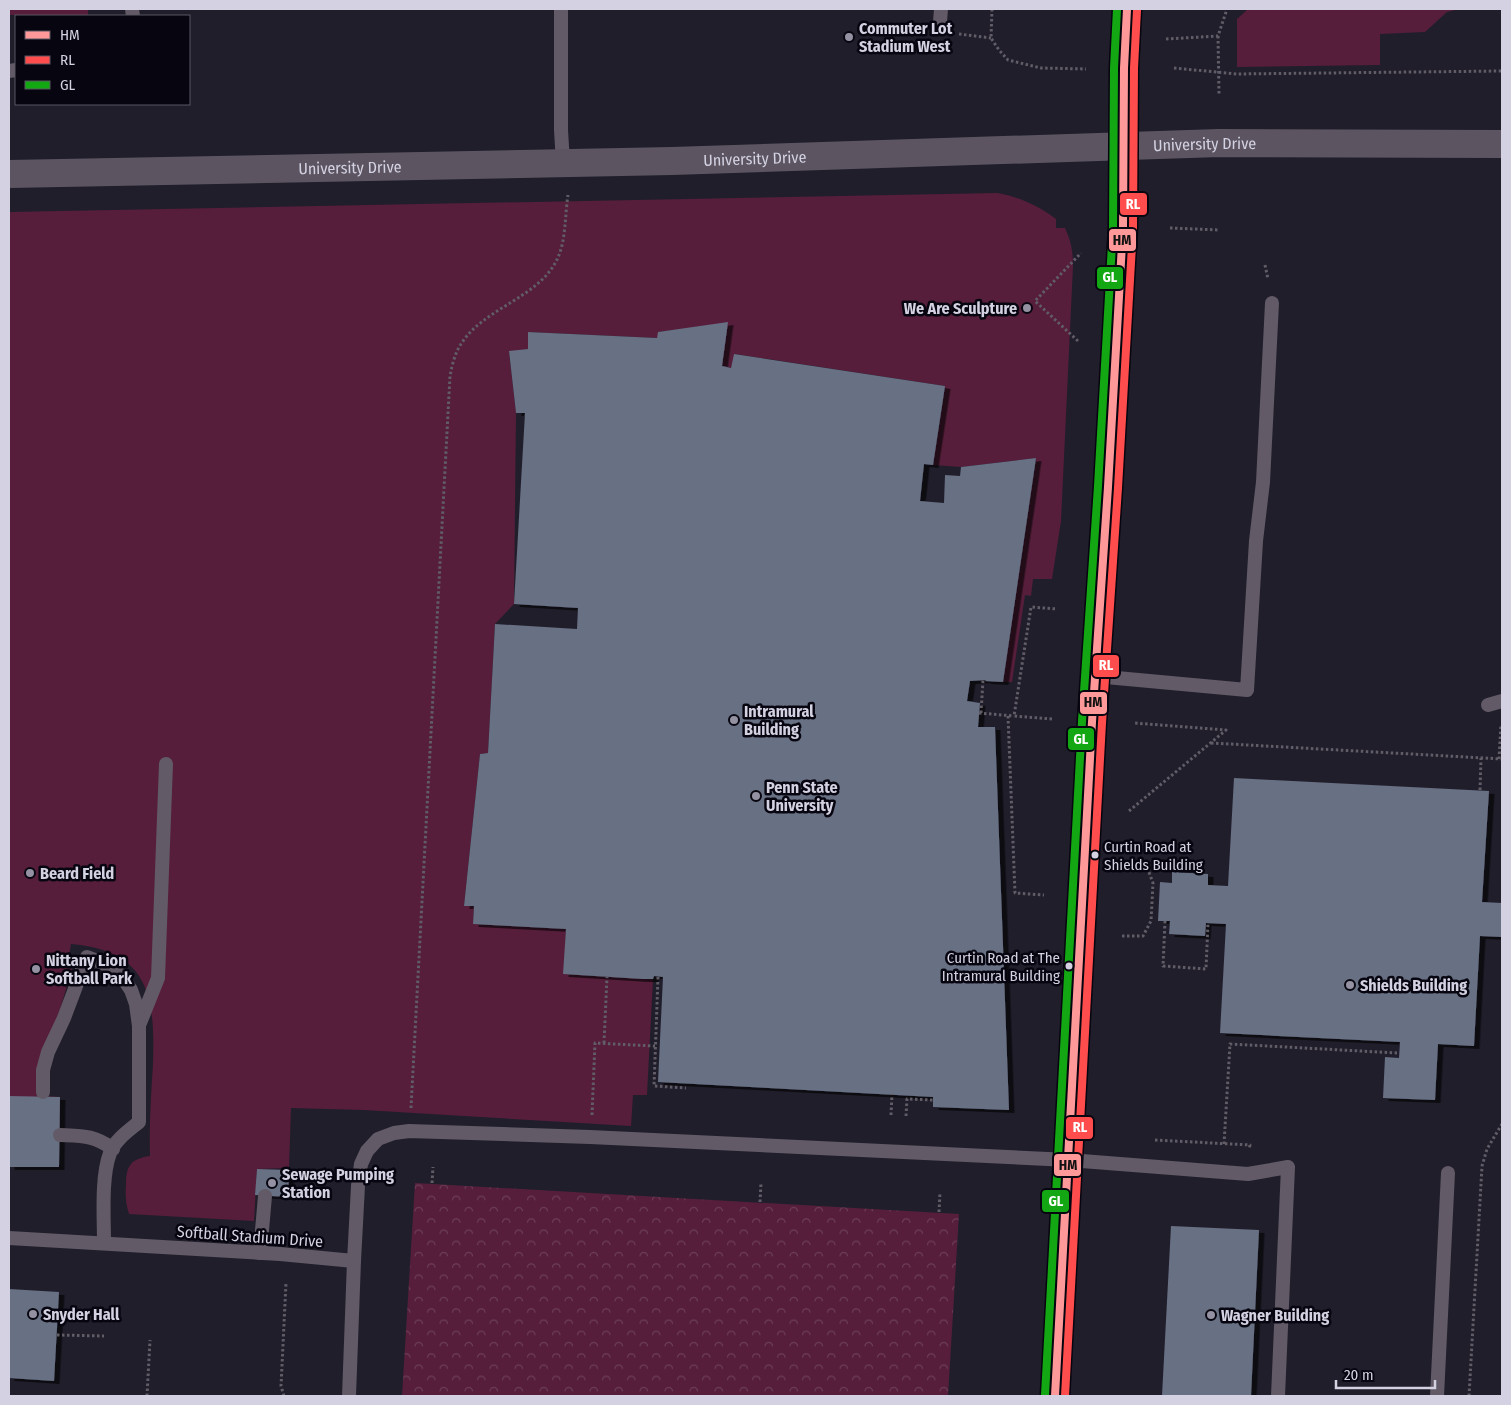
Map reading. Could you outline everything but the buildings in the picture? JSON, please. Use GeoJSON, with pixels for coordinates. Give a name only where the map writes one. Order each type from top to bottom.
{"type":"FeatureCollection","features":[{"type":"Feature","properties":{"kind":"main road","name":"University Drive"},"geometry":{"type":"LineString","coordinates":[[9,174],[690,161],[1256,143],[1502,144]]}},
{"type":"Feature","properties":{"kind":"street"},"geometry":{"type":"LineString","coordinates":[[1055,1396],[1095,676],[1122,246],[1124,68],[1127,9]]}},
{"type":"Feature","properties":{"kind":"lane"},"geometry":{"type":"LineString","coordinates":[[561,9],[561,130],[563,163]]}},
{"type":"Feature","properties":{"kind":"lane"},"geometry":{"type":"LineString","coordinates":[[1095,676],[1248,690],[1256,541],[1263,482],[1272,303]]}},
{"type":"Feature","properties":{"kind":"lane"},"geometry":{"type":"LineString","coordinates":[[1488,705],[1502,701]]}},
{"type":"Feature","properties":{"kind":"lane"},"geometry":{"type":"LineString","coordinates":[[139,1026],[158,978],[166,764]]}},
{"type":"Feature","properties":{"kind":"lane"},"geometry":{"type":"LineString","coordinates":[[43,1092],[43,1070],[48,1052],[64,1018],[86,957],[103,963],[121,976],[131,990],[136,1004],[139,1026],[139,1122],[121,1137],[111,1152],[106,1172],[104,1243]]}},
{"type":"Feature","properties":{"kind":"lane"},"geometry":{"type":"LineString","coordinates":[[349,1396],[354,1261],[361,1164],[367,1151],[378,1138],[409,1131],[590,1137],[1069,1160],[1248,1174],[1288,1167],[1278,1396]]}},
{"type":"Feature","properties":{"kind":"lane"},"geometry":{"type":"LineString","coordinates":[[60,1135],[89,1136],[102,1141],[113,1149]]}},
{"type":"Feature","properties":{"kind":"lane"},"geometry":{"type":"LineString","coordinates":[[1437,1396],[1448,1173]]}},
{"type":"Feature","properties":{"kind":"lane"},"geometry":{"type":"LineString","coordinates":[[260,1253],[265,1196]]}},
{"type":"Feature","properties":{"kind":"lane","name":"Softball Stadium Drive"},"geometry":{"type":"LineString","coordinates":[[9,1238],[260,1253],[354,1261]]}},
{"type":"Feature","properties":{"kind":"path"},"geometry":{"type":"LineString","coordinates":[[992,9],[990,38],[1008,60],[1041,68],[1086,69]]}},
{"type":"Feature","properties":{"kind":"path"},"geometry":{"type":"LineString","coordinates":[[1219,94],[1218,36],[1227,9]]}},
{"type":"Feature","properties":{"kind":"path"},"geometry":{"type":"LineString","coordinates":[[958,34],[990,38]]}},
{"type":"Feature","properties":{"kind":"path"},"geometry":{"type":"LineString","coordinates":[[1166,39],[1218,36]]}},
{"type":"Feature","properties":{"kind":"path"},"geometry":{"type":"LineString","coordinates":[[1174,68],[1237,74],[1502,71]]}},
{"type":"Feature","properties":{"kind":"path"},"geometry":{"type":"LineString","coordinates":[[409,1131],[450,376],[454,359],[461,344],[471,330],[537,284],[550,270],[562,244],[568,195]]}},
{"type":"Feature","properties":{"kind":"path"},"geometry":{"type":"LineString","coordinates":[[1170,228],[1220,230]]}},
{"type":"Feature","properties":{"kind":"path"},"geometry":{"type":"LineString","coordinates":[[1078,341],[1035,301],[1081,253]]}},
{"type":"Feature","properties":{"kind":"path"},"geometry":{"type":"LineString","coordinates":[[1014,716],[1031,607],[1058,609]]}},
{"type":"Feature","properties":{"kind":"path"},"geometry":{"type":"LineString","coordinates":[[983,680],[980,713],[1052,719]]}},
{"type":"Feature","properties":{"kind":"path"},"geometry":{"type":"LineString","coordinates":[[1008,716],[1015,893],[1044,895]]}},
{"type":"Feature","properties":{"kind":"path"},"geometry":{"type":"LineString","coordinates":[[1129,811],[1226,730],[1134,723]]}},
{"type":"Feature","properties":{"kind":"path"},"geometry":{"type":"LineString","coordinates":[[1211,743],[1501,759],[1501,723]]}},
{"type":"Feature","properties":{"kind":"path"},"geometry":{"type":"LineString","coordinates":[[1480,790],[1481,758]]}},
{"type":"Feature","properties":{"kind":"path"},"geometry":{"type":"LineString","coordinates":[[1122,936],[1143,936],[1151,921],[1153,883],[1147,866],[1126,866]]}},
{"type":"Feature","properties":{"kind":"path"},"geometry":{"type":"LineString","coordinates":[[1152,901],[1159,901]]}},
{"type":"Feature","properties":{"kind":"path"},"geometry":{"type":"LineString","coordinates":[[1165,921],[1163,966],[1206,969],[1208,923]]}},
{"type":"Feature","properties":{"kind":"path"},"geometry":{"type":"LineString","coordinates":[[604,1043],[607,977]]}},
{"type":"Feature","properties":{"kind":"path"},"geometry":{"type":"LineString","coordinates":[[658,977],[654,1086],[665,1085],[686,1088]]}},
{"type":"Feature","properties":{"kind":"path"},"geometry":{"type":"LineString","coordinates":[[590,1137],[595,1043],[655,1046]]}},
{"type":"Feature","properties":{"kind":"path"},"geometry":{"type":"LineString","coordinates":[[1224,1144],[1230,1044],[1397,1053]]}},
{"type":"Feature","properties":{"kind":"path"},"geometry":{"type":"LineString","coordinates":[[891,1115],[892,1094]]}},
{"type":"Feature","properties":{"kind":"path"},"geometry":{"type":"LineString","coordinates":[[906,1116],[907,1097],[933,1100]]}},
{"type":"Feature","properties":{"kind":"path"},"geometry":{"type":"LineString","coordinates":[[1469,1396],[1482,1166],[1487,1149],[1502,1124]]}},
{"type":"Feature","properties":{"kind":"path"},"geometry":{"type":"LineString","coordinates":[[1496,1132],[1502,1133]]}},
{"type":"Feature","properties":{"kind":"path"},"geometry":{"type":"LineString","coordinates":[[1148,1140],[1250,1145]]}},
{"type":"Feature","properties":{"kind":"path"},"geometry":{"type":"LineString","coordinates":[[432,1183],[433,1167]]}},
{"type":"Feature","properties":{"kind":"path"},"geometry":{"type":"LineString","coordinates":[[760,1202],[761,1183]]}},
{"type":"Feature","properties":{"kind":"path"},"geometry":{"type":"LineString","coordinates":[[939,1212],[940,1192]]}},
{"type":"Feature","properties":{"kind":"path"},"geometry":{"type":"LineString","coordinates":[[284,1396],[281,1386],[286,1284]]}},
{"type":"Feature","properties":{"kind":"path"},"geometry":{"type":"LineString","coordinates":[[57,1335],[104,1336]]}},
{"type":"Feature","properties":{"kind":"path"},"geometry":{"type":"LineString","coordinates":[[147,1396],[150,1340]]}},
{"type":"Feature","properties":{"kind":"green space"},"geometry":{"type":"Polygon","coordinates":[[[9,9],[88,9],[88,15],[9,15],[9,9]]]}},
{"type":"Feature","properties":{"kind":"green space"},"geometry":{"type":"Polygon","coordinates":[[[1248,9],[1459,9],[1447,12],[1425,32],[1380,34],[1380,65],[1237,67],[1237,19],[1248,9]]]}},
{"type":"Feature","properties":{"kind":"green space"},"geometry":{"type":"Polygon","coordinates":[[[997,193],[1028,202],[1056,219],[1056,228],[1065,228],[1071,246],[1073,261],[1061,521],[1052,579],[1033,579],[1031,596],[1025,595],[1012,682],[1003,682],[1036,458],[961,467],[933,465],[945,386],[735,354],[731,368],[722,366],[727,323],[659,332],[657,338],[528,332],[528,349],[509,352],[516,413],[514,604],[495,624],[488,753],[480,754],[464,906],[474,906],[473,924],[566,929],[564,974],[653,979],[647,1095],[633,1095],[631,1126],[364,1110],[291,1108],[289,1168],[257,1169],[254,1221],[129,1214],[126,1203],[128,1169],[138,1159],[150,1156],[153,1040],[149,998],[142,981],[132,967],[117,956],[97,948],[71,944],[67,968],[72,969],[58,1016],[39,1096],[60,1097],[59,1167],[9,1167],[9,212],[997,193]]]}},
{"type":"Feature","properties":{"kind":"green space"},"geometry":{"type":"Polygon","coordinates":[[[415,1183],[959,1214],[948,1396],[402,1396],[415,1183]]]}},
{"type":"Feature","properties":{"kind":"transit line","name":"GL"},"geometry":{"type":"LineString","coordinates":[[1045,1395],[1082,721],[1113,227],[1114,68],[1117,9]]}},
{"type":"Feature","properties":{"kind":"transit line","name":"HM"},"geometry":{"type":"LineString","coordinates":[[1055,1396],[1092,722],[1123,227],[1124,68],[1127,9]]}},
{"type":"Feature","properties":{"kind":"transit line","name":"RL"},"geometry":{"type":"LineString","coordinates":[[1065,1396],[1102,723],[1133,228],[1134,68],[1137,10]]}},
{"type":"Feature","properties":{"kind":"place","name":"Commuter Lot Stadium West"},"geometry":{"type":"Point","coordinates":[849,37]}},
{"type":"Feature","properties":{"kind":"place","name":"We Are Sculpture"},"geometry":{"type":"Point","coordinates":[1027,308]}},
{"type":"Feature","properties":{"kind":"place","name":"Intramural Building"},"geometry":{"type":"Point","coordinates":[734,720]}},
{"type":"Feature","properties":{"kind":"place","name":"Penn State University"},"geometry":{"type":"Point","coordinates":[756,796]}},
{"type":"Feature","properties":{"kind":"place","name":"Curtin Road at Shields Building"},"geometry":{"type":"Point","coordinates":[1095,855]}},
{"type":"Feature","properties":{"kind":"place","name":"Beard Field"},"geometry":{"type":"Point","coordinates":[30,873]}},
{"type":"Feature","properties":{"kind":"place","name":"Curtin Road at The Intramural Building"},"geometry":{"type":"Point","coordinates":[1069,966]}},
{"type":"Feature","properties":{"kind":"place","name":"Nittany Lion Softball Park"},"geometry":{"type":"Point","coordinates":[36,969]}},
{"type":"Feature","properties":{"kind":"place","name":"Shields Building"},"geometry":{"type":"Point","coordinates":[1350,985]}},
{"type":"Feature","properties":{"kind":"place","name":"Sewage Pumping Station"},"geometry":{"type":"Point","coordinates":[272,1183]}},
{"type":"Feature","properties":{"kind":"place","name":"Snyder Hall"},"geometry":{"type":"Point","coordinates":[33,1314]}},
{"type":"Feature","properties":{"kind":"place","name":"Wagner Building"},"geometry":{"type":"Point","coordinates":[1211,1315]}}]}
